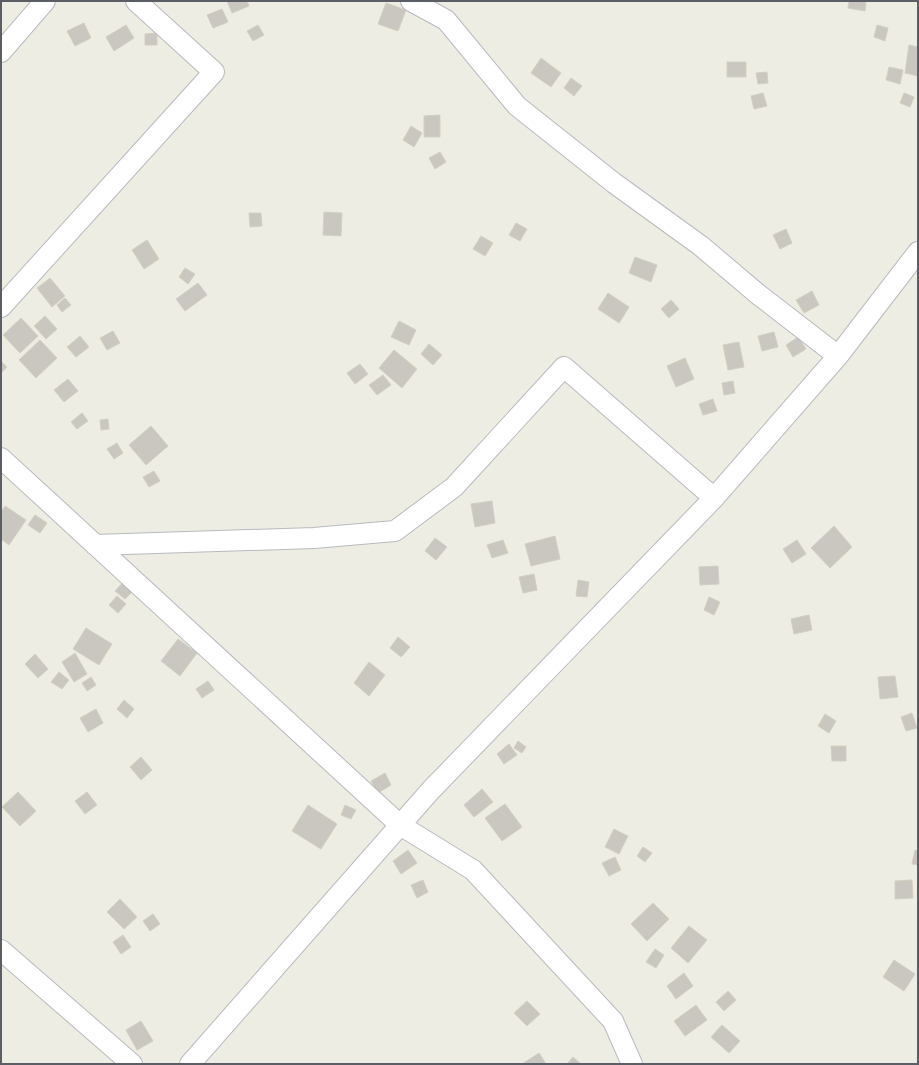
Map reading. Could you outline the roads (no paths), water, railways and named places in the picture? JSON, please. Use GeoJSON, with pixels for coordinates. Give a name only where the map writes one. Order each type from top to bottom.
{"type":"FeatureCollection","features":[{"type":"Feature","properties":{"kind":"street"},"geometry":{"type":"LineString","coordinates":[[1,52],[46,1]]}},
{"type":"Feature","properties":{"kind":"street"},"geometry":{"type":"LineString","coordinates":[[1,307],[214,72],[136,1]]}},
{"type":"Feature","properties":{"kind":"street"},"geometry":{"type":"LineString","coordinates":[[411,1],[446,20],[517,106],[614,183],[701,246],[760,295],[838,356]]}},
{"type":"Feature","properties":{"kind":"street"},"geometry":{"type":"LineString","coordinates":[[190,1064],[431,790],[714,498],[838,356],[918,252]]}},
{"type":"Feature","properties":{"kind":"street"},"geometry":{"type":"LineString","coordinates":[[95,544],[314,538],[396,531],[454,487],[564,367],[714,498]]}},
{"type":"Feature","properties":{"kind":"street"},"geometry":{"type":"LineString","coordinates":[[1,458],[400,825],[473,870],[613,1021],[632,1064]]}},
{"type":"Feature","properties":{"kind":"street"},"geometry":{"type":"LineString","coordinates":[[1,950],[132,1064]]}}]}
